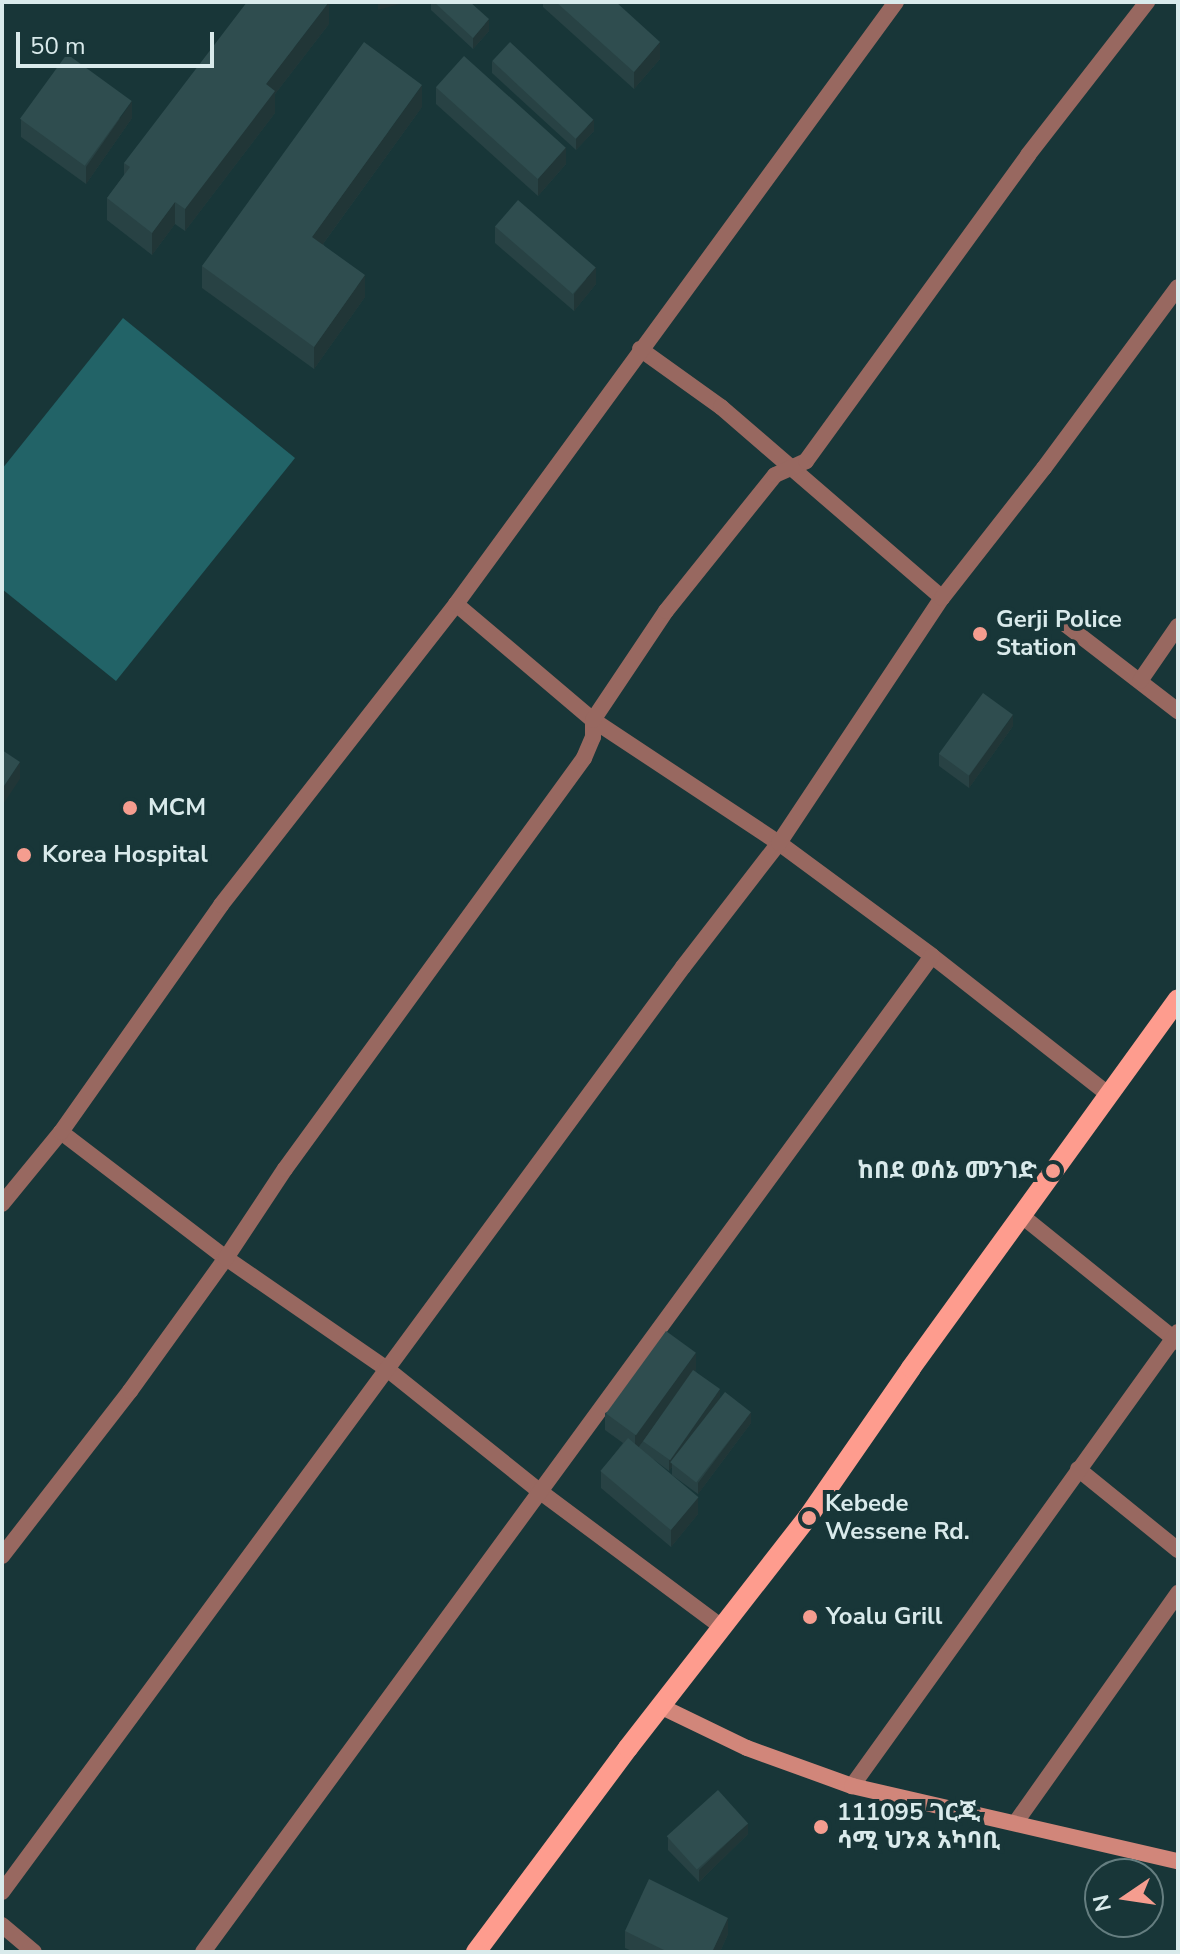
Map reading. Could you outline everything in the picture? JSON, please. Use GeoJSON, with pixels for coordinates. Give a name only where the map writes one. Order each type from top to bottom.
{"type":"FeatureCollection","features":[{"type":"Feature","properties":{"kind":"main road"},"geometry":{"type":"LineString","coordinates":[[476,1952],[628,1748],[808,1517],[1178,999]]}},
{"type":"Feature","properties":{"kind":"street"},"geometry":{"type":"LineString","coordinates":[[2,1204],[61,1132],[221,905],[456,604],[896,2]]}},
{"type":"Feature","properties":{"kind":"street"},"geometry":{"type":"LineString","coordinates":[[2,1556],[226,1258],[285,1169],[584,758],[593,737],[593,720],[649,634],[728,530],[775,475],[806,461],[1028,155],[1147,2]]}},
{"type":"Feature","properties":{"kind":"street"},"geometry":{"type":"LineString","coordinates":[[2,1892],[683,967],[779,843],[942,598],[1044,468],[1178,287]]}},
{"type":"Feature","properties":{"kind":"street"},"geometry":{"type":"LineString","coordinates":[[640,349],[721,407],[942,598]]}},
{"type":"Feature","properties":{"kind":"street"},"geometry":{"type":"LineString","coordinates":[[456,604],[593,720],[779,843],[932,956],[1109,1095]]}},
{"type":"Feature","properties":{"kind":"street"},"geometry":{"type":"LineString","coordinates":[[1061,621],[1178,711]]}},
{"type":"Feature","properties":{"kind":"street"},"geometry":{"type":"LineString","coordinates":[[1140,681],[1178,626]]}},
{"type":"Feature","properties":{"kind":"street"},"geometry":{"type":"LineString","coordinates":[[203,1952],[538,1490],[932,956]]}},
{"type":"Feature","properties":{"kind":"street"},"geometry":{"type":"LineString","coordinates":[[61,1132],[226,1258],[387,1369],[538,1490],[722,1627]]}},
{"type":"Feature","properties":{"kind":"street"},"geometry":{"type":"LineString","coordinates":[[852,1786],[1176,1337],[1022,1216]]}},
{"type":"Feature","properties":{"kind":"street"},"geometry":{"type":"LineString","coordinates":[[1078,1469],[1178,1550]]}},
{"type":"Feature","properties":{"kind":"street"},"geometry":{"type":"LineString","coordinates":[[1016,1822],[1178,1593]]}},
{"type":"Feature","properties":{"kind":"street"},"geometry":{"type":"LineString","coordinates":[[662,1707],[747,1748],[852,1786],[1178,1861]]}},
{"type":"Feature","properties":{"kind":"street"},"geometry":{"type":"LineString","coordinates":[[2,1925],[34,1952]]}},
{"type":"Feature","properties":{"kind":"shaded area"},"geometry":{"type":"Polygon","coordinates":[[[123,318],[295,458],[116,681],[2,589],[2,469],[123,318]]]}},
{"type":"Feature","properties":{"kind":"building"},"geometry":{"type":"Polygon","coordinates":[[[247,2],[329,2],[266,84],[275,91],[185,209],[175,202],[152,233],[107,198],[130,167],[124,163],[247,2]]]}},
{"type":"Feature","properties":{"kind":"building"},"geometry":{"type":"Polygon","coordinates":[[[434,2],[470,2],[489,19],[473,38],[434,2]]]}},
{"type":"Feature","properties":{"kind":"building"},"geometry":{"type":"Polygon","coordinates":[[[556,2],[616,2],[660,42],[634,72],[556,2]]]}},
{"type":"Feature","properties":{"kind":"building"},"geometry":{"type":"Polygon","coordinates":[[[364,42],[422,85],[312,237],[365,275],[314,347],[202,266],[364,42]]]}},
{"type":"Feature","properties":{"kind":"building"},"geometry":{"type":"Polygon","coordinates":[[[510,42],[593,120],[576,139],[492,61],[510,42]]]}},
{"type":"Feature","properties":{"kind":"building"},"geometry":{"type":"Polygon","coordinates":[[[67,54],[132,101],[85,166],[20,119],[67,54]]]}},
{"type":"Feature","properties":{"kind":"building"},"geometry":{"type":"Polygon","coordinates":[[[464,56],[566,148],[538,179],[436,87],[464,56]]]}},
{"type":"Feature","properties":{"kind":"building"},"geometry":{"type":"Polygon","coordinates":[[[518,200],[596,268],[573,294],[495,226],[518,200]]]}},
{"type":"Feature","properties":{"kind":"building"},"geometry":{"type":"Polygon","coordinates":[[[983,693],[1013,715],[969,775],[939,754],[983,693]]]}},
{"type":"Feature","properties":{"kind":"building"},"geometry":{"type":"Polygon","coordinates":[[[2,750],[20,762],[2,789],[2,750]]]}},
{"type":"Feature","properties":{"kind":"building"},"geometry":{"type":"Polygon","coordinates":[[[666,1331],[696,1353],[636,1435],[606,1414],[666,1331]]]}},
{"type":"Feature","properties":{"kind":"building"},"geometry":{"type":"Polygon","coordinates":[[[693,1370],[720,1389],[670,1460],[643,1441],[693,1370]]]}},
{"type":"Feature","properties":{"kind":"building"},"geometry":{"type":"Polygon","coordinates":[[[725,1392],[751,1412],[696,1482],[670,1462],[725,1392]]]}},
{"type":"Feature","properties":{"kind":"building"},"geometry":{"type":"Polygon","coordinates":[[[628,1438],[698,1497],[671,1530],[600,1471],[628,1438]]]}},
{"type":"Feature","properties":{"kind":"building"},"geometry":{"type":"Polygon","coordinates":[[[718,1790],[748,1823],[697,1870],[667,1836],[718,1790]]]}},
{"type":"Feature","properties":{"kind":"building"},"geometry":{"type":"Polygon","coordinates":[[[649,1879],[728,1918],[712,1952],[668,1952],[625,1931],[649,1879]]]}},
{"type":"Feature","properties":{"kind":"place","name":"Gerji Police Station"},"geometry":{"type":"Point","coordinates":[980,634]}},
{"type":"Feature","properties":{"kind":"place","name":"MCM"},"geometry":{"type":"Point","coordinates":[130,808]}},
{"type":"Feature","properties":{"kind":"place","name":"Korea Hospital"},"geometry":{"type":"Point","coordinates":[24,855]}},
{"type":"Feature","properties":{"kind":"place","name":"ከበደ ወሰኔ መንገድ"},"geometry":{"type":"Point","coordinates":[1053,1171]}},
{"type":"Feature","properties":{"kind":"place","name":"Kebede Wessene Rd."},"geometry":{"type":"Point","coordinates":[809,1518]}},
{"type":"Feature","properties":{"kind":"place","name":"Yoalu Grill"},"geometry":{"type":"Point","coordinates":[810,1617]}},
{"type":"Feature","properties":{"kind":"place","name":"111095 ገርጂ ሳሚ ህንጻ አካባቢ"},"geometry":{"type":"Point","coordinates":[821,1827]}}]}
